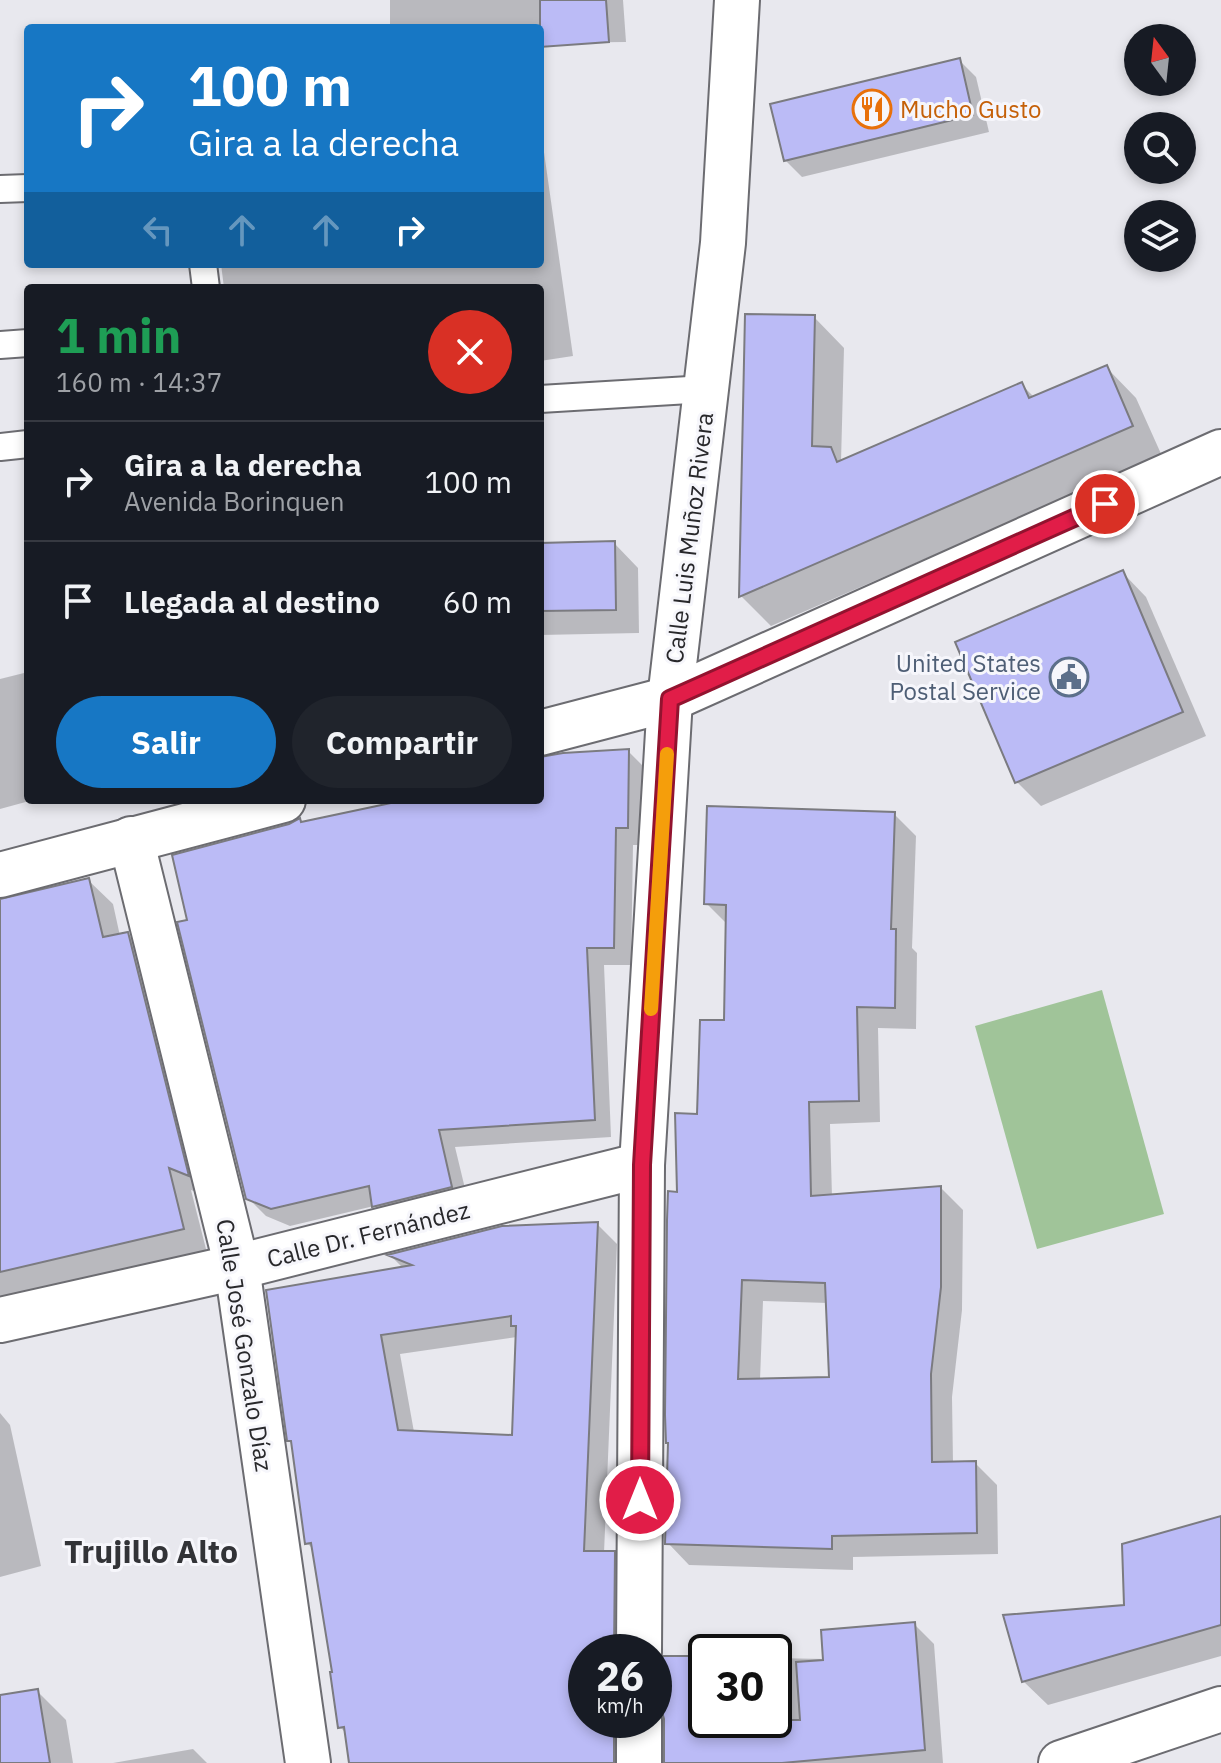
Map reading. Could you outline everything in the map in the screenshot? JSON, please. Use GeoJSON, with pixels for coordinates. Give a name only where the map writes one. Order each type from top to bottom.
{"type":"FeatureCollection","features":[{"type":"Feature","properties":{"kind":"street","name":"Calle Luis Muñoz Rivera"},"geometry":{"type":"LineString","coordinates":[[639,1634],[642,1165],[670,699],[723,243],[737,0]]}},
{"type":"Feature","properties":{"kind":"street"},"geometry":{"type":"LineString","coordinates":[[544,732],[670,699],[1221,452]]}},
{"type":"Feature","properties":{"kind":"street"},"geometry":{"type":"LineString","coordinates":[[0,875],[267,804]]}},
{"type":"Feature","properties":{"kind":"street","name":"Calle José Gonzalo Díaz"},"geometry":{"type":"LineString","coordinates":[[131,839],[237,1267],[308,1763]]}},
{"type":"Feature","properties":{"kind":"street","name":"Calle Dr. Fernández"},"geometry":{"type":"LineString","coordinates":[[0,1320],[237,1267],[642,1165]]}},
{"type":"Feature","properties":{"kind":"street"},"geometry":{"type":"LineString","coordinates":[[1061,1763],[1221,1709]]}},
{"type":"Feature","properties":{"kind":"street"},"geometry":{"type":"LineString","coordinates":[[639,1738],[639,1763]]}},
{"type":"Feature","properties":{"kind":"lane"},"geometry":{"type":"LineString","coordinates":[[0,189],[24,188]]}},
{"type":"Feature","properties":{"kind":"lane"},"geometry":{"type":"LineString","coordinates":[[0,345],[24,343]]}},
{"type":"Feature","properties":{"kind":"lane"},"geometry":{"type":"LineString","coordinates":[[544,399],[706,389]]}},
{"type":"Feature","properties":{"kind":"lane"},"geometry":{"type":"LineString","coordinates":[[0,447],[24,444]]}},
{"type":"Feature","properties":{"kind":"green space"},"geometry":{"type":"Polygon","coordinates":[[[1102,990],[1164,1214],[1037,1249],[975,1026],[1102,990]]]}},
{"type":"Feature","properties":{"kind":"building"},"geometry":{"type":"Polygon","coordinates":[[[540,0],[606,0],[609,42],[544,47],[544,24],[540,24],[540,0]]]}},
{"type":"Feature","properties":{"kind":"building","name":"Mucho Gusto"},"geometry":{"type":"Polygon","coordinates":[[[960,58],[973,115],[784,161],[770,104],[960,58]]]}},
{"type":"Feature","properties":{"kind":"building"},"geometry":{"type":"Polygon","coordinates":[[[745,314],[815,315],[812,446],[831,447],[837,462],[1022,382],[1029,398],[1107,365],[1133,426],[739,597],[745,314]]]}},
{"type":"Feature","properties":{"kind":"building"},"geometry":{"type":"Polygon","coordinates":[[[615,541],[616,610],[544,611],[544,543],[615,541]]]}},
{"type":"Feature","properties":{"kind":"building","name":"United States Postal Service"},"geometry":{"type":"Polygon","coordinates":[[[1123,570],[1183,712],[1015,783],[955,642],[1123,570]]]}},
{"type":"Feature","properties":{"kind":"building"},"geometry":{"type":"Polygon","coordinates":[[[629,749],[628,828],[616,828],[614,948],[587,948],[595,1120],[439,1130],[452,1187],[372,1207],[369,1186],[271,1209],[246,1199],[177,922],[187,920],[172,855],[289,824],[300,818],[301,822],[386,804],[544,804],[544,756],[629,749]]]}},
{"type":"Feature","properties":{"kind":"building"},"geometry":{"type":"Polygon","coordinates":[[[707,806],[895,812],[891,929],[896,929],[895,1008],[857,1007],[859,1101],[809,1102],[811,1196],[941,1186],[941,1287],[931,1374],[932,1462],[976,1461],[977,1533],[832,1536],[832,1549],[665,1544],[667,1220],[668,1191],[677,1192],[675,1113],[697,1114],[700,1020],[724,1020],[726,905],[704,904],[707,806]],[[742,1280],[738,1379],[829,1377],[825,1283],[742,1280]]]}},
{"type":"Feature","properties":{"kind":"building"},"geometry":{"type":"Polygon","coordinates":[[[89,878],[103,937],[128,932],[189,1176],[169,1168],[184,1229],[0,1272],[0,899],[89,878]]]}},
{"type":"Feature","properties":{"kind":"building"},"geometry":{"type":"Polygon","coordinates":[[[598,1222],[584,1551],[615,1551],[614,1634],[568,1634],[568,1738],[614,1738],[614,1763],[349,1763],[344,1727],[338,1728],[311,1543],[305,1544],[266,1290],[412,1265],[387,1255],[502,1226],[598,1222]],[[511,1316],[381,1335],[398,1430],[512,1435],[516,1326],[511,1326],[511,1316]]]}},
{"type":"Feature","properties":{"kind":"building"},"geometry":{"type":"Polygon","coordinates":[[[1221,1516],[1221,1625],[1022,1682],[1003,1615],[1124,1605],[1122,1544],[1221,1516]]]}},
{"type":"Feature","properties":{"kind":"building"},"geometry":{"type":"Polygon","coordinates":[[[915,1622],[925,1750],[782,1763],[664,1763],[664,1738],[672,1738],[672,1656],[688,1656],[688,1738],[792,1738],[792,1720],[800,1720],[796,1662],[823,1660],[821,1630],[915,1622]]]}},
{"type":"Feature","properties":{"kind":"building"},"geometry":{"type":"Polygon","coordinates":[[[38,1689],[50,1763],[0,1763],[0,1695],[38,1689]]]}},
{"type":"Feature","properties":{"kind":"slow traffic"},"geometry":{"type":"LineString","coordinates":[[651,1009],[667,754]]}},
{"type":"Feature","properties":{"kind":"place","name":"Mucho Gusto"},"geometry":{"type":"Point","coordinates":[872,109]}},
{"type":"Feature","properties":{"kind":"place","name":"United States Postal Service"},"geometry":{"type":"Point","coordinates":[1069,677]}},
{"type":"Feature","properties":{"kind":"district","name":"Trujillo Alto"},"geometry":{"type":"Point","coordinates":[151,1551]}},
{"type":"Feature","properties":{"kind":"route"},"geometry":{"type":"LineString","coordinates":[[640,1500],[642,1165],[670,699],[1105,504]]}}]}
